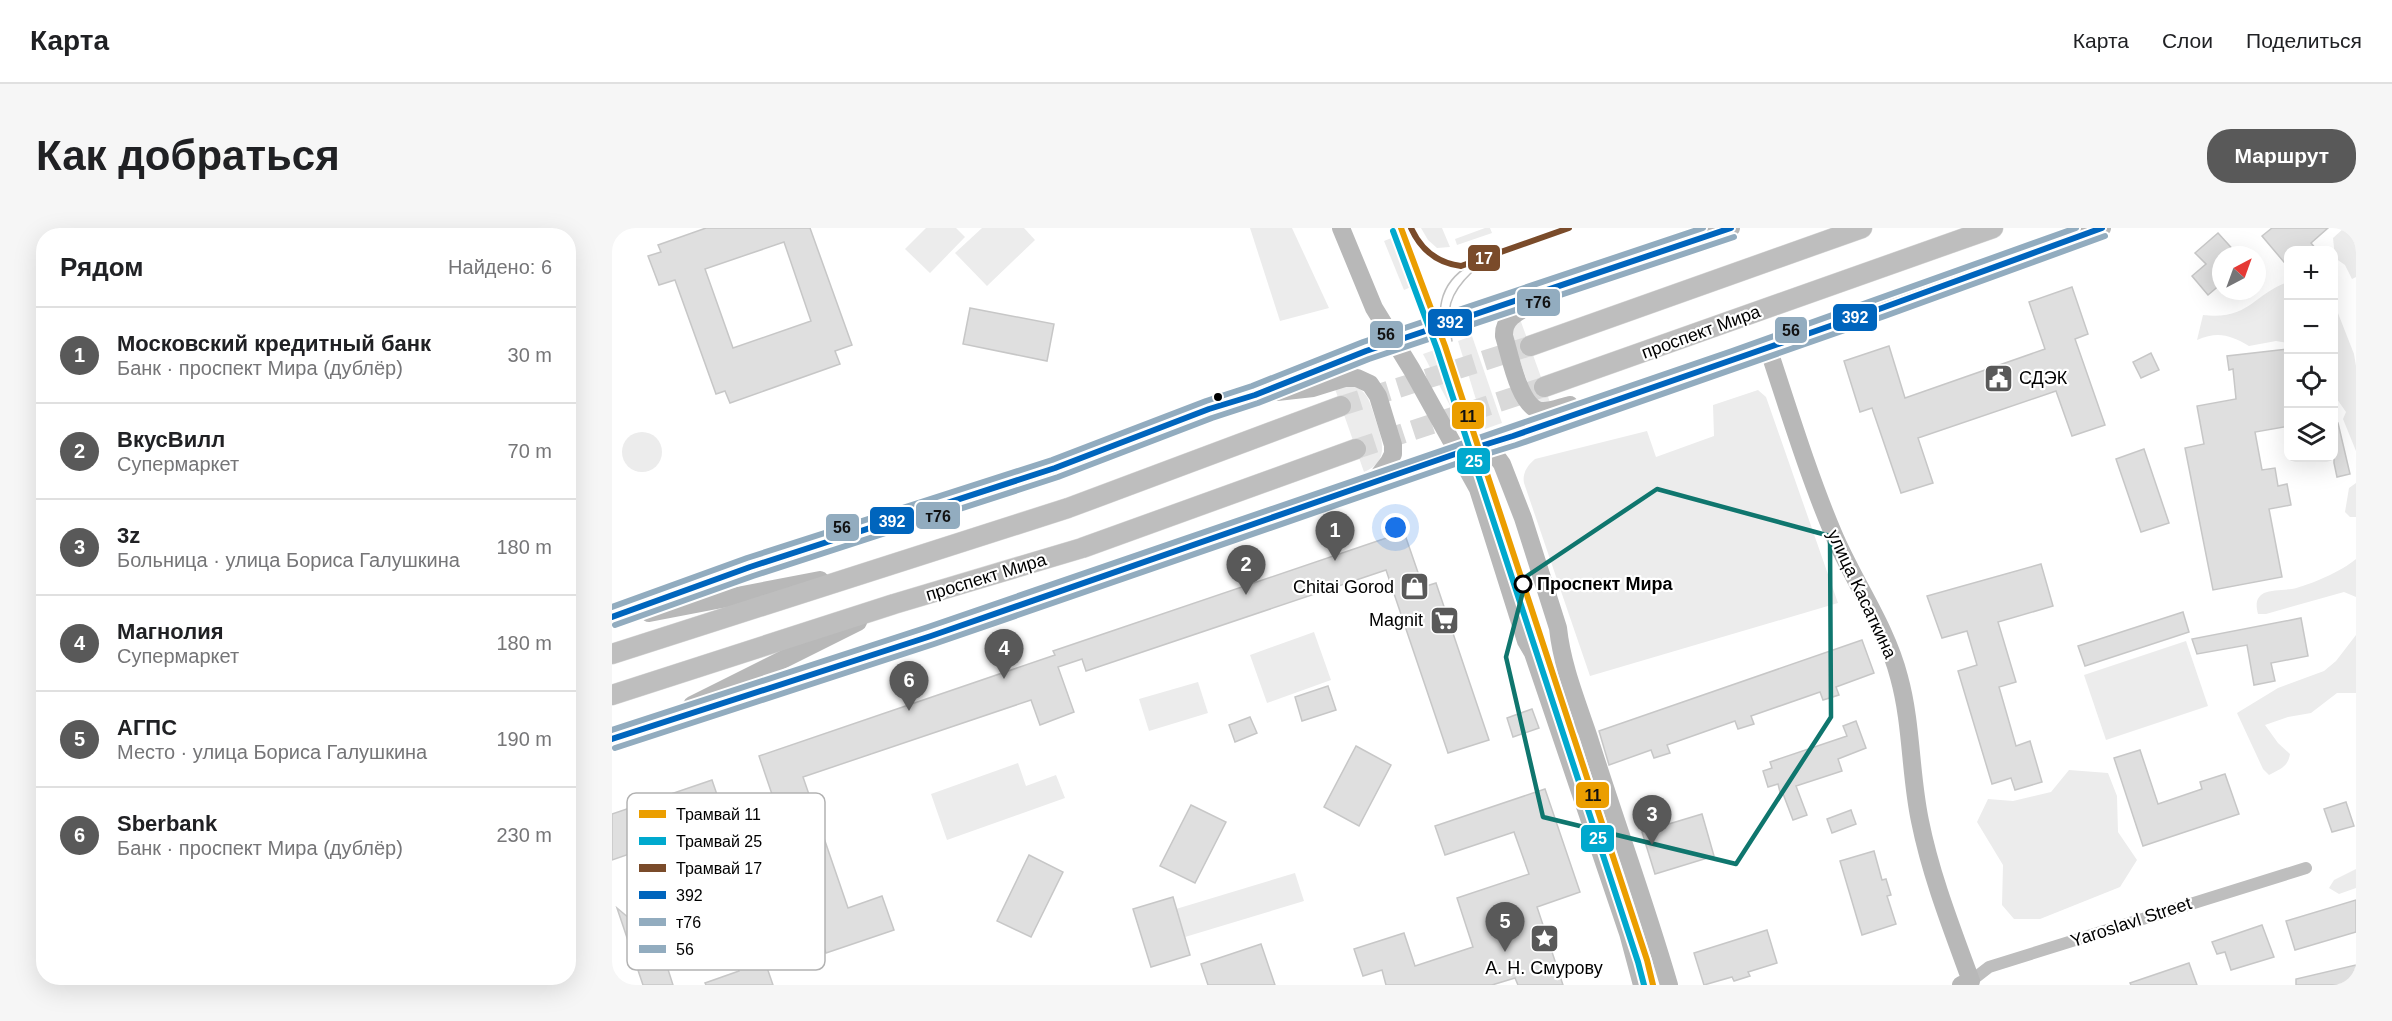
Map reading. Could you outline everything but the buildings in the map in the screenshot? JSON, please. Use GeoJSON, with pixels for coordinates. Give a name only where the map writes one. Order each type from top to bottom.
{"type":"FeatureCollection","features":[{"type":"Feature","properties":{"kind":"main road"},"geometry":{"type":"LineString","coordinates":[[1341,228],[1374,308],[1478,489],[1526,641],[1533,653],[1628,933],[1642,985]]}},
{"type":"Feature","properties":{"kind":"main road"},"geometry":{"type":"LineString","coordinates":[[612,618],[750,567],[1056,468],[1209,409],[1255,395],[1365,351],[1731,228]]}},
{"type":"Feature","properties":{"kind":"main road"},"geometry":{"type":"LineString","coordinates":[[1530,346],[1862,228]]}},
{"type":"Feature","properties":{"kind":"main road","name":"проспект Мира"},"geometry":{"type":"LineString","coordinates":[[1544,387],[1993,228]]}},
{"type":"Feature","properties":{"kind":"main road"},"geometry":{"type":"LineString","coordinates":[[1478,447],[1894,305],[2102,228]]}},
{"type":"Feature","properties":{"kind":"main road"},"geometry":{"type":"LineString","coordinates":[[1574,280],[1515,314],[1504,328],[1504,336],[1522,392],[1532,407],[1539,411],[1617,399]]}},
{"type":"Feature","properties":{"kind":"main road","name":"улица Касаткина"},"geometry":{"type":"LineString","coordinates":[[1768,348],[1832,532],[1886,639],[1899,677],[1907,717],[1920,823],[1968,984]]}},
{"type":"Feature","properties":{"kind":"main road"},"geometry":{"type":"LineString","coordinates":[[1255,395],[1299,391],[1344,378],[1357,378],[1370,384],[1378,396],[1393,445],[1393,454],[1389,462],[1372,484]]}},
{"type":"Feature","properties":{"kind":"main road"},"geometry":{"type":"LineString","coordinates":[[612,654],[1068,508],[1341,406]]}},
{"type":"Feature","properties":{"kind":"main road"},"geometry":{"type":"LineString","coordinates":[[1507,479],[1502,452],[1513,436]]}},
{"type":"Feature","properties":{"kind":"main road"},"geometry":{"type":"LineString","coordinates":[[612,739],[1035,599],[1372,484],[1454,445],[1485,447],[1494,452],[1502,464],[1523,518],[1558,628],[1560,644],[1584,725],[1651,923],[1669,985]]}},
{"type":"Feature","properties":{"kind":"main road","name":"проспект Мира"},"geometry":{"type":"LineString","coordinates":[[612,695],[894,604],[1082,548],[1356,449]]}},
{"type":"Feature","properties":{"kind":"main road"},"geometry":{"type":"LineString","coordinates":[[612,618],[880,568]]}},
{"type":"Feature","properties":{"kind":"main road"},"geometry":{"type":"LineString","coordinates":[[645,729],[894,604]]}},
{"type":"Feature","properties":{"kind":"street"},"geometry":{"type":"LineString","coordinates":[[1560,732],[1584,725]]}},
{"type":"Feature","properties":{"kind":"street","name":"Yaroslavl Street"},"geometry":{"type":"LineString","coordinates":[[1968,984],[1989,967],[2306,867]]}},
{"type":"Feature","properties":{"kind":"highlighted area"},"geometry":{"type":"Polygon","coordinates":[[[1657,489],[1830,536],[1831,717],[1736,864],[1543,817],[1506,657],[1527,576],[1657,489]]]}},
{"type":"Feature","properties":{"kind":"shaded area"},"geometry":{"type":"Polygon","coordinates":[[[926,228],[956,228],[965,237],[930,273],[905,249],[926,228]]]}},
{"type":"Feature","properties":{"kind":"shaded area"},"geometry":{"type":"Polygon","coordinates":[[[982,228],[1024,228],[1035,240],[987,286],[955,253],[982,228]]]}},
{"type":"Feature","properties":{"kind":"shaded area"},"geometry":{"type":"Polygon","coordinates":[[[1250,228],[1292,228],[1329,308],[1280,321],[1250,228]]]}},
{"type":"Feature","properties":{"kind":"shaded area"},"geometry":{"type":"Polygon","coordinates":[[[1421,228],[1442,228],[1450,247],[1437,248],[1428,240],[1421,228]]]}},
{"type":"Feature","properties":{"kind":"shaded area"},"geometry":{"type":"Polygon","coordinates":[[[1490,228],[1492,233],[1457,245],[1455,239],[1490,228]]]}},
{"type":"Feature","properties":{"kind":"shaded area"},"geometry":{"type":"Polygon","coordinates":[[[2344,228],[2356,228],[2356,277],[2352,279],[2345,265],[2338,260],[2338,246],[2334,246],[2333,238],[2344,228]]]}},
{"type":"Feature","properties":{"kind":"shaded area"},"geometry":{"type":"Polygon","coordinates":[[[1399,235],[1418,284],[1404,290],[1384,241],[1399,235]]]}},
{"type":"Feature","properties":{"kind":"shaded area"},"geometry":{"type":"Polygon","coordinates":[[[2284,284],[2284,342],[2276,341],[2249,346],[2236,339],[2218,335],[2197,340],[2203,315],[2231,314],[2257,300],[2266,300],[2266,293],[2284,284]]]}},
{"type":"Feature","properties":{"kind":"shaded area"},"geometry":{"type":"Polygon","coordinates":[[[2338,313],[2354,354],[2356,366],[2356,451],[2343,419],[2346,412],[2338,400],[2338,313]]]}},
{"type":"Feature","properties":{"kind":"shaded area"},"geometry":{"type":"Polygon","coordinates":[[[1520,319],[1551,405],[1546,407],[1533,398],[1511,335],[1512,325],[1520,319]]]}},
{"type":"Feature","properties":{"kind":"shaded area"},"geometry":{"type":"Polygon","coordinates":[[[1472,336],[1502,423],[1485,429],[1458,341],[1472,336]]]}},
{"type":"Feature","properties":{"kind":"shaded area"},"geometry":{"type":"Polygon","coordinates":[[[1443,347],[1471,435],[1466,436],[1423,354],[1443,347]]]}},
{"type":"Feature","properties":{"kind":"shaded area"},"geometry":{"type":"Polygon","coordinates":[[[1343,384],[1364,392],[1371,405],[1381,440],[1382,448],[1378,462],[1364,472],[1334,386],[1343,384]]]}},
{"type":"Feature","properties":{"kind":"shaded area"},"geometry":{"type":"Polygon","coordinates":[[[1758,390],[1766,397],[1838,603],[1590,676],[1524,483],[1526,470],[1535,459],[1647,431],[1656,457],[1714,436],[1713,405],[1758,390]]]}},
{"type":"Feature","properties":{"kind":"shaded area"},"geometry":{"type":"Polygon","coordinates":[[[642,432],[650,433],[656,438],[661,444],[661,460],[656,466],[650,471],[642,472],[634,471],[628,466],[623,460],[622,452],[623,444],[628,438],[634,433],[642,432]]]}},
{"type":"Feature","properties":{"kind":"shaded area"},"geometry":{"type":"Polygon","coordinates":[[[2356,483],[2356,517],[2350,517],[2345,512],[2349,488],[2356,483]]]}},
{"type":"Feature","properties":{"kind":"shaded area"},"geometry":{"type":"Polygon","coordinates":[[[2356,559],[2356,597],[2344,592],[2266,614],[2258,614],[2258,600],[2264,593],[2308,584],[2334,573],[2356,559]]]}},
{"type":"Feature","properties":{"kind":"shaded area"},"geometry":{"type":"Polygon","coordinates":[[[1314,632],[1331,680],[1267,703],[1250,655],[1314,632]]]}},
{"type":"Feature","properties":{"kind":"shaded area"},"geometry":{"type":"Polygon","coordinates":[[[2356,635],[2356,693],[2337,693],[2311,713],[2288,717],[2265,725],[2278,743],[2290,754],[2285,765],[2269,775],[2263,769],[2237,713],[2278,688],[2324,671],[2336,661],[2356,635]]]}},
{"type":"Feature","properties":{"kind":"shaded area"},"geometry":{"type":"Polygon","coordinates":[[[2186,641],[2208,706],[2106,740],[2084,675],[2186,641]]]}},
{"type":"Feature","properties":{"kind":"shaded area"},"geometry":{"type":"Polygon","coordinates":[[[1198,682],[1208,713],[1149,731],[1139,699],[1198,682]]]}},
{"type":"Feature","properties":{"kind":"shaded area"},"geometry":{"type":"Polygon","coordinates":[[[1018,763],[1026,786],[1056,775],[1065,798],[947,840],[931,794],[1018,763]]]}},
{"type":"Feature","properties":{"kind":"shaded area"},"geometry":{"type":"Polygon","coordinates":[[[2069,770],[2108,773],[2117,796],[2118,832],[2137,860],[2120,887],[2040,919],[2014,919],[2002,905],[2003,865],[1977,822],[1988,799],[2013,801],[2051,792],[2069,770]]]}},
{"type":"Feature","properties":{"kind":"shaded area"},"geometry":{"type":"Polygon","coordinates":[[[2356,869],[2356,888],[2339,894],[2329,888],[2334,880],[2356,869]]]}},
{"type":"Feature","properties":{"kind":"shaded area"},"geometry":{"type":"Polygon","coordinates":[[[1295,873],[1304,901],[1185,937],[1176,909],[1295,873]]]}},
{"type":"Feature","properties":{"kind":"tunnel"},"geometry":{"type":"LineString","coordinates":[[1341,406],[1530,346]]}},
{"type":"Feature","properties":{"kind":"tunnel"},"geometry":{"type":"LineString","coordinates":[[1356,449],[1544,387]]}},
{"type":"Feature","properties":{"kind":"tram line","name":"11"},"geometry":{"type":"LineString","coordinates":[[1401,228],[1445,346],[1647,960],[1653,985]]}},
{"type":"Feature","properties":{"kind":"tram line","name":"17"},"geometry":{"type":"LineString","coordinates":[[1411,228],[1420,243],[1431,254],[1444,262],[1461,266],[1569,228]]}},
{"type":"Feature","properties":{"kind":"tram line","name":"25"},"geometry":{"type":"LineString","coordinates":[[1393,231],[1437,349],[1644,985]]}},
{"type":"Feature","properties":{"kind":"tram line"},"geometry":{"type":"LineString","coordinates":[[1445,346],[1440,323],[1440,311],[1445,291],[1451,281],[1470,265]]}},
{"type":"Feature","properties":{"kind":"tram line"},"geometry":{"type":"LineString","coordinates":[[1452,341],[1449,320],[1451,303],[1458,288],[1472,272]]}},
{"type":"Feature","properties":{"kind":"transit line","name":"56"},"geometry":{"type":"LineString","coordinates":[[612,607],[747,558],[1052,460],[1363,342],[1703,228]]}},
{"type":"Feature","properties":{"kind":"transit line","name":"392"},"geometry":{"type":"LineString","coordinates":[[612,617],[750,567],[1055,468],[1209,409],[1255,395],[1366,351],[1731,228]]}},
{"type":"Feature","properties":{"kind":"transit line","name":"56"},"geometry":{"type":"LineString","coordinates":[[612,730],[928,627],[1732,351],[2076,228]]}},
{"type":"Feature","properties":{"kind":"transit line","name":"392"},"geometry":{"type":"LineString","coordinates":[[612,739],[931,636],[1882,308],[2102,228]]}},
{"type":"Feature","properties":{"kind":"transit line","name":"т76"},"geometry":{"type":"LineString","coordinates":[[615,748],[934,644],[1516,445],[1885,316],[2105,236]]}},
{"type":"Feature","properties":{"kind":"transit line","name":"т76"},"geometry":{"type":"LineString","coordinates":[[615,625],[753,576],[1058,477],[1369,359],[1734,237]]}},
{"type":"Feature","properties":{"kind":"place","name":"СДЭК"},"geometry":{"type":"Point","coordinates":[1998,378]}},
{"type":"Feature","properties":{"kind":"place","name":"Московский кредитный банк"},"geometry":{"type":"Point","coordinates":[1335,561]}},
{"type":"Feature","properties":{"kind":"place","name":"Проспект Мира"},"geometry":{"type":"Point","coordinates":[1523,584]}},
{"type":"Feature","properties":{"kind":"place","name":"Chitai Gorod"},"geometry":{"type":"Point","coordinates":[1415,587]}},
{"type":"Feature","properties":{"kind":"place","name":"ВкусВилл"},"geometry":{"type":"Point","coordinates":[1246,595]}},
{"type":"Feature","properties":{"kind":"place","name":"Magnit"},"geometry":{"type":"Point","coordinates":[1444,620]}},
{"type":"Feature","properties":{"kind":"place","name":"Магнолия"},"geometry":{"type":"Point","coordinates":[1004,679]}},
{"type":"Feature","properties":{"kind":"place","name":"Sberbank"},"geometry":{"type":"Point","coordinates":[909,711]}},
{"type":"Feature","properties":{"kind":"place","name":"3z"},"geometry":{"type":"Point","coordinates":[1652,845]}},
{"type":"Feature","properties":{"kind":"place","name":"А. Н. Смурову"},"geometry":{"type":"Point","coordinates":[1544,939]}},
{"type":"Feature","properties":{"kind":"place","name":"АГПС"},"geometry":{"type":"Point","coordinates":[1505,952]}}]}
